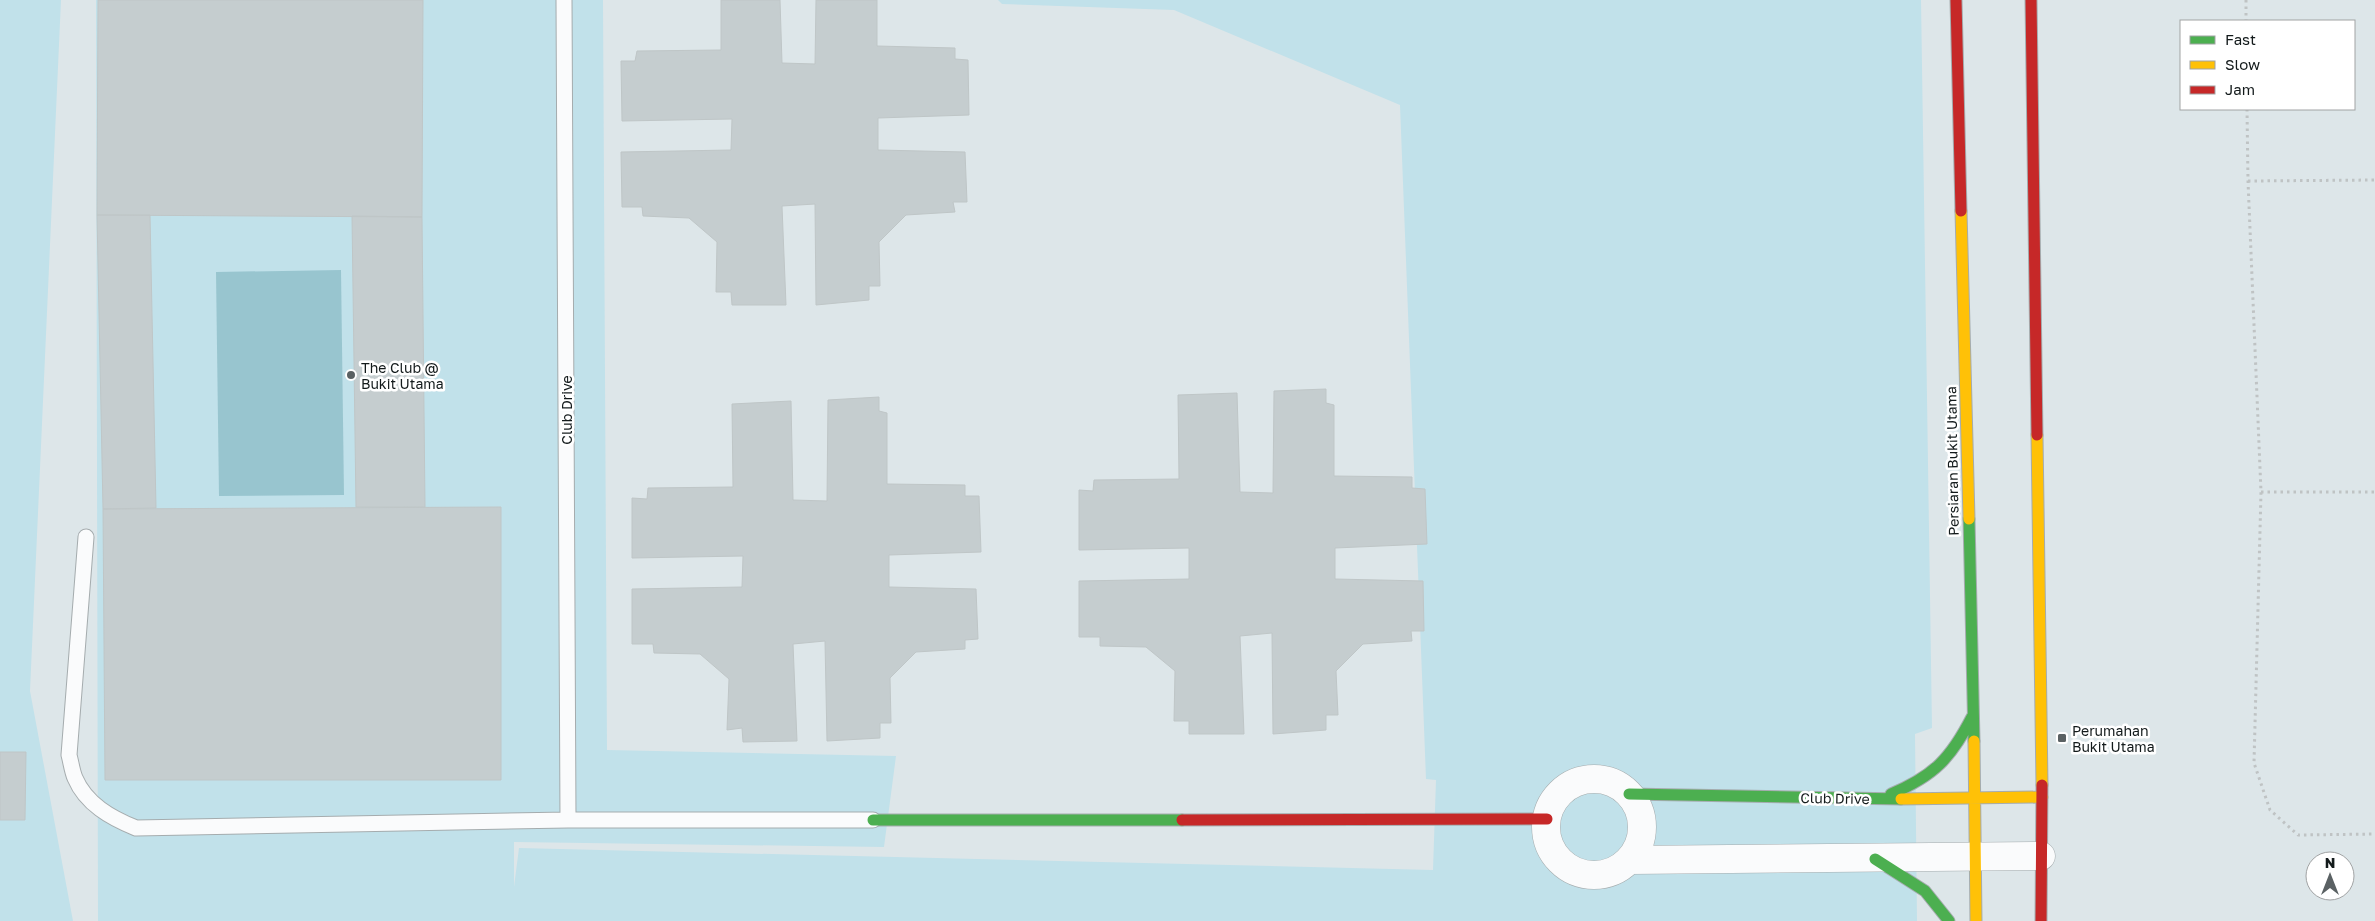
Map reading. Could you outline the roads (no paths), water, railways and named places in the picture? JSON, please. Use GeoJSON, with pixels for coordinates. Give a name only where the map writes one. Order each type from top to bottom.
{"type":"FeatureCollection","features":[{"type":"Feature","properties":{"kind":"street","name":"Persiaran Bukit Utama"},"geometry":{"type":"LineString","coordinates":[[1956,0],[1976,796],[1976,921]]}},
{"type":"Feature","properties":{"kind":"street"},"geometry":{"type":"LineString","coordinates":[[2031,0],[2042,797],[2041,921]]}},
{"type":"Feature","properties":{"kind":"street"},"geometry":{"type":"LineString","coordinates":[[1878,799],[1911,786],[1937,770],[1956,750],[1974,713]]}},
{"type":"Feature","properties":{"kind":"street"},"geometry":{"type":"LineString","coordinates":[[1587,780],[1602,780],[1616,785],[1628,794],[1637,805],[1642,819],[1642,834],[1638,848],[1630,860],[1618,869],[1603,874],[1588,874],[1572,870],[1560,861],[1551,849],[1546,834],[1547,819],[1552,805],[1561,793],[1573,785],[1587,780]]}},
{"type":"Feature","properties":{"kind":"street","name":"Club Drive"},"geometry":{"type":"LineString","coordinates":[[1628,794],[1878,799],[1976,796],[2042,797]]}},
{"type":"Feature","properties":{"kind":"street"},"geometry":{"type":"LineString","coordinates":[[873,820],[1547,819]]}},
{"type":"Feature","properties":{"kind":"street"},"geometry":{"type":"LineString","coordinates":[[1630,860],[2041,856]]}},
{"type":"Feature","properties":{"kind":"street"},"geometry":{"type":"LineString","coordinates":[[1875,859],[1921,886],[1935,899],[1949,921]]}},
{"type":"Feature","properties":{"kind":"lane","name":"Club Drive"},"geometry":{"type":"LineString","coordinates":[[564,0],[568,820]]}},
{"type":"Feature","properties":{"kind":"lane"},"geometry":{"type":"LineString","coordinates":[[86,537],[69,755],[75,779],[91,801],[111,818],[136,828],[166,829],[568,820],[873,820]]}},
{"type":"Feature","properties":{"kind":"place","name":"The Club @ Bukit Utama"},"geometry":{"type":"Point","coordinates":[351,375]}},
{"type":"Feature","properties":{"kind":"place","name":"Perumahan Bukit Utama"},"geometry":{"type":"Point","coordinates":[2062,738]}}]}
